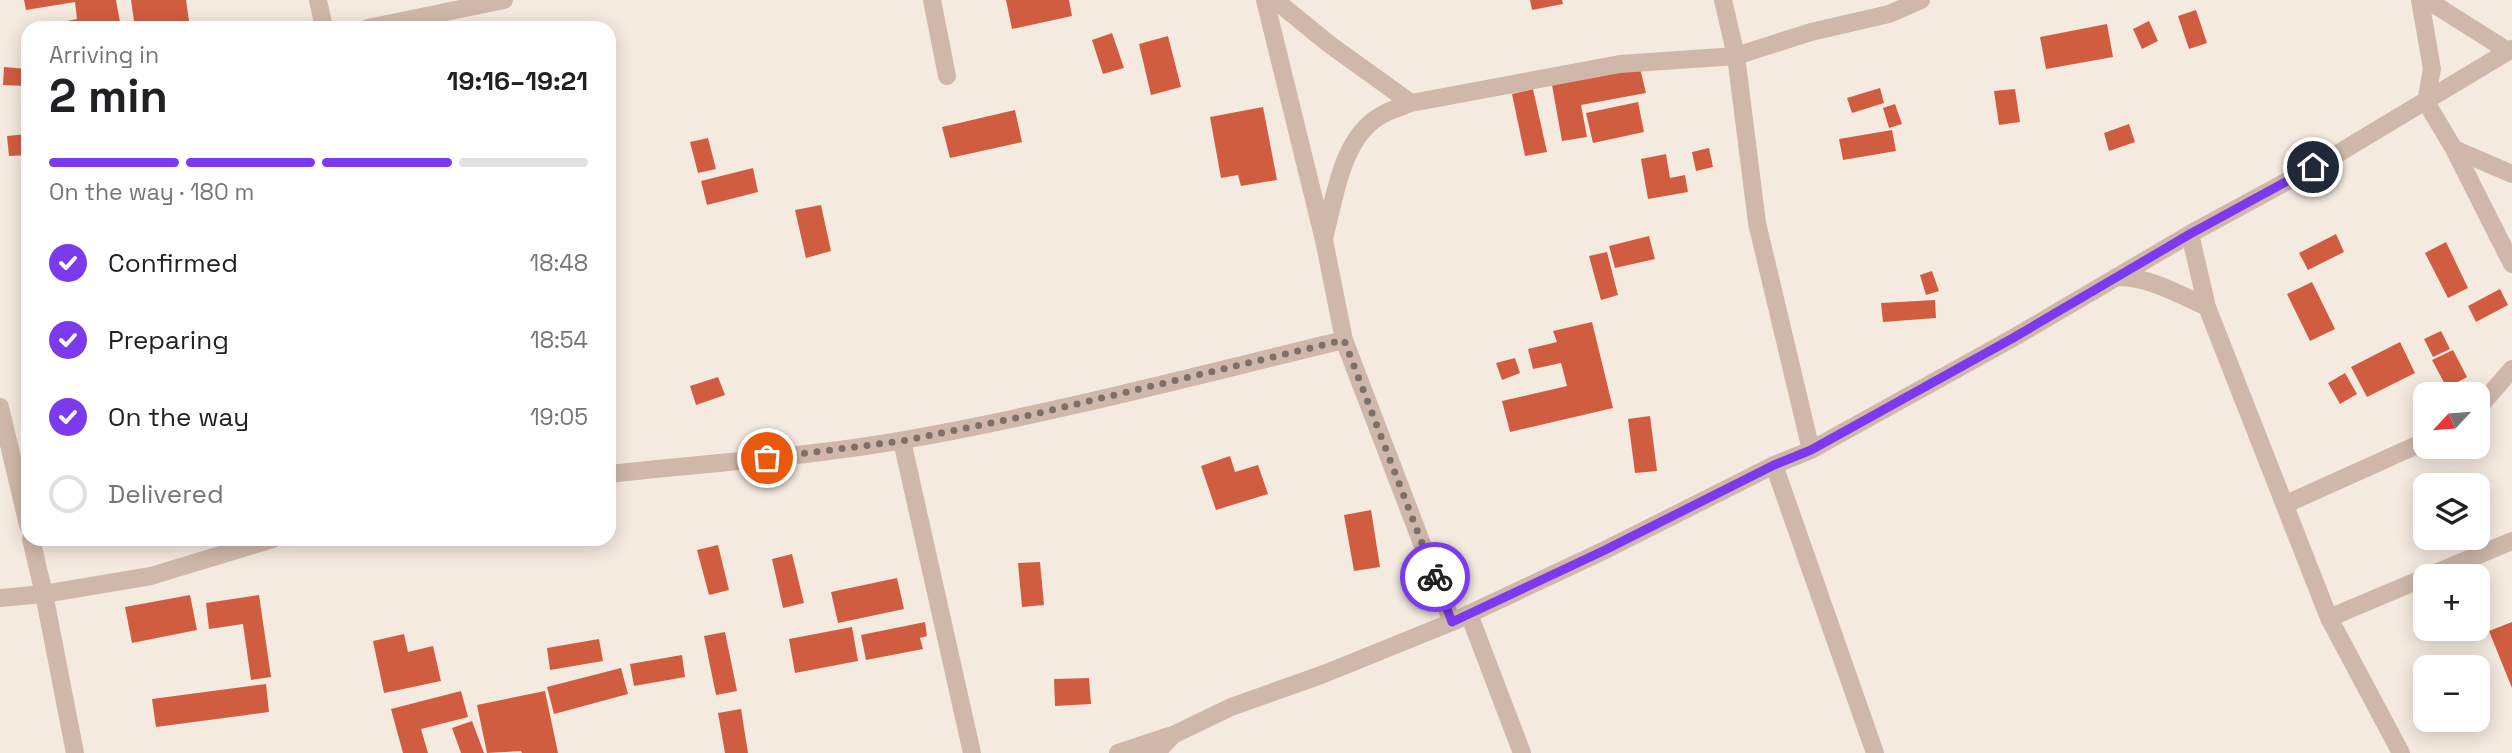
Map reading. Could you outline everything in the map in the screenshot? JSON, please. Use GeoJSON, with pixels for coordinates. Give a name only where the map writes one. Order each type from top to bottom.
{"type":"FeatureCollection","features":[{"type":"Feature","properties":{"kind":"street"},"geometry":{"type":"LineString","coordinates":[[318,0],[322,21]]}},
{"type":"Feature","properties":{"kind":"street"},"geometry":{"type":"LineString","coordinates":[[402,21],[504,0]]}},
{"type":"Feature","properties":{"kind":"street"},"geometry":{"type":"LineString","coordinates":[[932,0],[947,76]]}},
{"type":"Feature","properties":{"kind":"street"},"geometry":{"type":"LineString","coordinates":[[1265,0],[1324,240],[1344,340],[1460,618],[1522,753]]}},
{"type":"Feature","properties":{"kind":"street"},"geometry":{"type":"LineString","coordinates":[[1275,0],[1329,44],[1411,103]]}},
{"type":"Feature","properties":{"kind":"street"},"geometry":{"type":"LineString","coordinates":[[1723,0],[1736,56],[1757,223],[1811,450]]}},
{"type":"Feature","properties":{"kind":"street"},"geometry":{"type":"LineString","coordinates":[[1324,240],[1346,159],[1360,132],[1380,116],[1411,103],[1620,64],[1736,56],[1811,32],[1889,13],[1922,0]]}},
{"type":"Feature","properties":{"kind":"street"},"geometry":{"type":"LineString","coordinates":[[2420,0],[2432,69],[2426,102],[2454,149],[2512,264]]}},
{"type":"Feature","properties":{"kind":"street"},"geometry":{"type":"LineString","coordinates":[[1118,753],[1173,734],[1231,707],[1324,674],[1460,618],[1603,551],[1774,465],[1811,450],[2013,338],[2190,234],[2337,154],[2510,50],[2427,0]]}},
{"type":"Feature","properties":{"kind":"street"},"geometry":{"type":"LineString","coordinates":[[2454,149],[2512,174]]}},
{"type":"Feature","properties":{"kind":"street"},"geometry":{"type":"LineString","coordinates":[[2190,234],[2207,307],[2329,618],[2401,753]]}},
{"type":"Feature","properties":{"kind":"street"},"geometry":{"type":"LineString","coordinates":[[2116,277],[2133,277],[2172,290],[2207,307]]}},
{"type":"Feature","properties":{"kind":"street"},"geometry":{"type":"LineString","coordinates":[[616,473],[902,441],[1035,414],[1344,340]]}},
{"type":"Feature","properties":{"kind":"street"},"geometry":{"type":"LineString","coordinates":[[2490,394],[2512,369]]}},
{"type":"Feature","properties":{"kind":"street"},"geometry":{"type":"LineString","coordinates":[[0,407],[21,496]]}},
{"type":"Feature","properties":{"kind":"street"},"geometry":{"type":"LineString","coordinates":[[902,441],[972,753]]}},
{"type":"Feature","properties":{"kind":"street"},"geometry":{"type":"LineString","coordinates":[[2286,504],[2413,447]]}},
{"type":"Feature","properties":{"kind":"street"},"geometry":{"type":"LineString","coordinates":[[1774,465],[1875,753]]}},
{"type":"Feature","properties":{"kind":"street"},"geometry":{"type":"LineString","coordinates":[[2456,564],[2512,541]]}},
{"type":"Feature","properties":{"kind":"street"},"geometry":{"type":"LineString","coordinates":[[33,546],[75,753]]}},
{"type":"Feature","properties":{"kind":"street"},"geometry":{"type":"LineString","coordinates":[[0,598],[44,594],[151,576],[250,546]]}},
{"type":"Feature","properties":{"kind":"street"},"geometry":{"type":"LineString","coordinates":[[2329,618],[2413,582]]}},
{"type":"Feature","properties":{"kind":"street"},"geometry":{"type":"LineString","coordinates":[[1156,753],[1173,734]]}},
{"type":"Feature","properties":{"kind":"building"},"geometry":{"type":"Polygon","coordinates":[[[24,0],[116,0],[120,21],[67,21],[77,19],[75,2],[26,10],[24,0]]]}},
{"type":"Feature","properties":{"kind":"building"},"geometry":{"type":"Polygon","coordinates":[[[131,0],[186,0],[189,21],[134,21],[131,0]]]}},
{"type":"Feature","properties":{"kind":"building"},"geometry":{"type":"Polygon","coordinates":[[[1006,0],[1069,0],[1072,16],[1012,29],[1006,0]]]}},
{"type":"Feature","properties":{"kind":"building"},"geometry":{"type":"Polygon","coordinates":[[[1530,0],[1562,0],[1563,4],[1532,10],[1530,0]]]}},
{"type":"Feature","properties":{"kind":"building"},"geometry":{"type":"Polygon","coordinates":[[[2196,10],[2207,43],[2189,49],[2178,16],[2196,10]]]}},
{"type":"Feature","properties":{"kind":"building"},"geometry":{"type":"Polygon","coordinates":[[[2149,21],[2158,41],[2142,49],[2133,29],[2149,21]]]}},
{"type":"Feature","properties":{"kind":"building"},"geometry":{"type":"Polygon","coordinates":[[[2107,24],[2113,57],[2046,69],[2040,37],[2107,24]]]}},
{"type":"Feature","properties":{"kind":"building"},"geometry":{"type":"Polygon","coordinates":[[[1112,33],[1124,68],[1103,74],[1092,40],[1112,33]]]}},
{"type":"Feature","properties":{"kind":"building"},"geometry":{"type":"Polygon","coordinates":[[[1168,36],[1181,87],[1151,95],[1139,44],[1168,36]]]}},
{"type":"Feature","properties":{"kind":"building"},"geometry":{"type":"Polygon","coordinates":[[[4,67],[21,68],[21,86],[3,85],[4,67]]]}},
{"type":"Feature","properties":{"kind":"building"},"geometry":{"type":"Polygon","coordinates":[[[1640,68],[1646,93],[1581,105],[1587,137],[1562,141],[1552,85],[1640,68]]]}},
{"type":"Feature","properties":{"kind":"building"},"geometry":{"type":"Polygon","coordinates":[[[1880,88],[1884,103],[1852,113],[1847,98],[1880,88]]]}},
{"type":"Feature","properties":{"kind":"building"},"geometry":{"type":"Polygon","coordinates":[[[1533,89],[1547,152],[1525,156],[1512,94],[1533,89]]]}},
{"type":"Feature","properties":{"kind":"building"},"geometry":{"type":"Polygon","coordinates":[[[2015,89],[2020,122],[1999,125],[1994,91],[2015,89]]]}},
{"type":"Feature","properties":{"kind":"building"},"geometry":{"type":"Polygon","coordinates":[[[1638,102],[1644,132],[1593,143],[1586,113],[1638,102]]]}},
{"type":"Feature","properties":{"kind":"building"},"geometry":{"type":"Polygon","coordinates":[[[1895,104],[1902,124],[1889,128],[1883,108],[1895,104]]]}},
{"type":"Feature","properties":{"kind":"building"},"geometry":{"type":"Polygon","coordinates":[[[1263,107],[1277,180],[1241,186],[1238,175],[1221,178],[1210,117],[1263,107]]]}},
{"type":"Feature","properties":{"kind":"building"},"geometry":{"type":"Polygon","coordinates":[[[1015,110],[1022,142],[950,158],[942,127],[1015,110]]]}},
{"type":"Feature","properties":{"kind":"building"},"geometry":{"type":"Polygon","coordinates":[[[2129,124],[2135,142],[2109,151],[2104,133],[2129,124]]]}},
{"type":"Feature","properties":{"kind":"building"},"geometry":{"type":"Polygon","coordinates":[[[1892,130],[1896,151],[1843,160],[1839,139],[1892,130]]]}},
{"type":"Feature","properties":{"kind":"building"},"geometry":{"type":"Polygon","coordinates":[[[21,135],[21,155],[9,156],[7,136],[21,135]]]}},
{"type":"Feature","properties":{"kind":"building"},"geometry":{"type":"Polygon","coordinates":[[[708,138],[716,169],[698,173],[690,142],[708,138]]]}},
{"type":"Feature","properties":{"kind":"building"},"geometry":{"type":"Polygon","coordinates":[[[1709,148],[1713,167],[1696,171],[1692,152],[1709,148]]]}},
{"type":"Feature","properties":{"kind":"building"},"geometry":{"type":"Polygon","coordinates":[[[1666,154],[1670,178],[1685,175],[1688,192],[1648,199],[1641,159],[1666,154]]]}},
{"type":"Feature","properties":{"kind":"building"},"geometry":{"type":"Polygon","coordinates":[[[753,168],[758,192],[707,205],[701,181],[753,168]]]}},
{"type":"Feature","properties":{"kind":"building"},"geometry":{"type":"Polygon","coordinates":[[[821,205],[831,251],[806,258],[795,210],[821,205]]]}},
{"type":"Feature","properties":{"kind":"building"},"geometry":{"type":"Polygon","coordinates":[[[2336,234],[2344,252],[2308,270],[2299,253],[2336,234]]]}},
{"type":"Feature","properties":{"kind":"building"},"geometry":{"type":"Polygon","coordinates":[[[1649,236],[1655,259],[1615,268],[1609,246],[1649,236]]]}},
{"type":"Feature","properties":{"kind":"building"},"geometry":{"type":"Polygon","coordinates":[[[2446,242],[2468,288],[2448,298],[2425,253],[2446,242]]]}},
{"type":"Feature","properties":{"kind":"building"},"geometry":{"type":"Polygon","coordinates":[[[1607,252],[1618,295],[1601,300],[1589,256],[1607,252]]]}},
{"type":"Feature","properties":{"kind":"building"},"geometry":{"type":"Polygon","coordinates":[[[1932,271],[1939,291],[1926,295],[1920,275],[1932,271]]]}},
{"type":"Feature","properties":{"kind":"building"},"geometry":{"type":"Polygon","coordinates":[[[2312,282],[2335,329],[2310,341],[2287,294],[2312,282]]]}},
{"type":"Feature","properties":{"kind":"building"},"geometry":{"type":"Polygon","coordinates":[[[2500,289],[2508,305],[2476,322],[2468,306],[2500,289]]]}},
{"type":"Feature","properties":{"kind":"building"},"geometry":{"type":"Polygon","coordinates":[[[1935,300],[1936,318],[1883,322],[1881,303],[1935,300]]]}},
{"type":"Feature","properties":{"kind":"building"},"geometry":{"type":"Polygon","coordinates":[[[1592,322],[1613,408],[1510,432],[1502,401],[1567,386],[1561,363],[1533,369],[1528,349],[1557,342],[1553,331],[1592,322]]]}},
{"type":"Feature","properties":{"kind":"building"},"geometry":{"type":"Polygon","coordinates":[[[2441,331],[2450,349],[2433,357],[2424,339],[2441,331]]]}},
{"type":"Feature","properties":{"kind":"building"},"geometry":{"type":"Polygon","coordinates":[[[2400,342],[2415,373],[2367,397],[2351,367],[2400,342]]]}},
{"type":"Feature","properties":{"kind":"building"},"geometry":{"type":"Polygon","coordinates":[[[2453,350],[2467,377],[2458,382],[2444,382],[2432,360],[2453,350]]]}},
{"type":"Feature","properties":{"kind":"building"},"geometry":{"type":"Polygon","coordinates":[[[1515,358],[1520,373],[1502,380],[1496,363],[1515,358]]]}},
{"type":"Feature","properties":{"kind":"building"},"geometry":{"type":"Polygon","coordinates":[[[2345,373],[2357,394],[2340,404],[2328,383],[2345,373]]]}},
{"type":"Feature","properties":{"kind":"building"},"geometry":{"type":"Polygon","coordinates":[[[718,377],[725,395],[696,405],[690,386],[718,377]]]}},
{"type":"Feature","properties":{"kind":"building"},"geometry":{"type":"Polygon","coordinates":[[[1650,416],[1657,471],[1635,473],[1628,419],[1650,416]]]}},
{"type":"Feature","properties":{"kind":"building"},"geometry":{"type":"Polygon","coordinates":[[[1230,456],[1235,472],[1258,465],[1268,494],[1216,510],[1201,466],[1230,456]]]}},
{"type":"Feature","properties":{"kind":"building"},"geometry":{"type":"Polygon","coordinates":[[[1371,510],[1380,567],[1354,571],[1344,515],[1371,510]]]}},
{"type":"Feature","properties":{"kind":"building"},"geometry":{"type":"Polygon","coordinates":[[[718,545],[729,590],[709,595],[697,550],[718,545]]]}},
{"type":"Feature","properties":{"kind":"building"},"geometry":{"type":"Polygon","coordinates":[[[792,554],[804,603],[783,608],[772,559],[792,554]]]}},
{"type":"Feature","properties":{"kind":"building"},"geometry":{"type":"Polygon","coordinates":[[[1040,562],[1044,605],[1022,607],[1018,563],[1040,562]]]}},
{"type":"Feature","properties":{"kind":"building"},"geometry":{"type":"Polygon","coordinates":[[[897,578],[904,609],[838,623],[831,592],[897,578]]]}},
{"type":"Feature","properties":{"kind":"building"},"geometry":{"type":"Polygon","coordinates":[[[190,595],[197,630],[132,643],[125,607],[190,595]]]}},
{"type":"Feature","properties":{"kind":"building"},"geometry":{"type":"Polygon","coordinates":[[[259,595],[271,677],[251,680],[243,624],[209,629],[206,603],[259,595]]]}},
{"type":"Feature","properties":{"kind":"building"},"geometry":{"type":"Polygon","coordinates":[[[925,622],[927,636],[920,638],[923,649],[866,660],[861,635],[925,622]]]}},
{"type":"Feature","properties":{"kind":"building"},"geometry":{"type":"Polygon","coordinates":[[[2512,622],[2512,688],[2490,633],[2490,631],[2512,622]]]}},
{"type":"Feature","properties":{"kind":"building"},"geometry":{"type":"Polygon","coordinates":[[[852,627],[858,661],[795,673],[789,639],[852,627]]]}},
{"type":"Feature","properties":{"kind":"building"},"geometry":{"type":"Polygon","coordinates":[[[725,632],[737,691],[716,695],[704,636],[725,632]]]}},
{"type":"Feature","properties":{"kind":"building"},"geometry":{"type":"Polygon","coordinates":[[[404,634],[408,652],[433,646],[441,681],[384,693],[373,641],[404,634]]]}},
{"type":"Feature","properties":{"kind":"building"},"geometry":{"type":"Polygon","coordinates":[[[599,639],[603,661],[550,670],[547,648],[599,639]]]}},
{"type":"Feature","properties":{"kind":"building"},"geometry":{"type":"Polygon","coordinates":[[[682,655],[685,677],[634,686],[630,664],[682,655]]]}},
{"type":"Feature","properties":{"kind":"building"},"geometry":{"type":"Polygon","coordinates":[[[621,668],[628,694],[554,714],[547,687],[621,668]]]}},
{"type":"Feature","properties":{"kind":"building"},"geometry":{"type":"Polygon","coordinates":[[[1089,678],[1091,704],[1055,706],[1054,679],[1089,678]]]}},
{"type":"Feature","properties":{"kind":"building"},"geometry":{"type":"Polygon","coordinates":[[[266,684],[269,712],[156,727],[152,699],[266,684]]]}},
{"type":"Feature","properties":{"kind":"building"},"geometry":{"type":"Polygon","coordinates":[[[461,691],[468,717],[421,729],[428,753],[403,753],[391,709],[461,691]]]}},
{"type":"Feature","properties":{"kind":"building"},"geometry":{"type":"Polygon","coordinates":[[[545,691],[558,753],[487,753],[477,705],[545,691]]]}},
{"type":"Feature","properties":{"kind":"building"},"geometry":{"type":"Polygon","coordinates":[[[741,709],[748,753],[725,753],[718,713],[741,709]]]}},
{"type":"Feature","properties":{"kind":"building"},"geometry":{"type":"Polygon","coordinates":[[[472,721],[484,753],[461,753],[452,728],[472,721]]]}},
{"type":"Feature","properties":{"kind":"way so far"},"geometry":{"type":"LineString","coordinates":[[767,458],[902,441],[1035,414],[1344,340],[1435,577]]}},
{"type":"Feature","properties":{"kind":"route"},"geometry":{"type":"LineString","coordinates":[[1435,577],[1452,622],[1603,551],[1774,465],[1811,450],[2313,167]]}}]}
